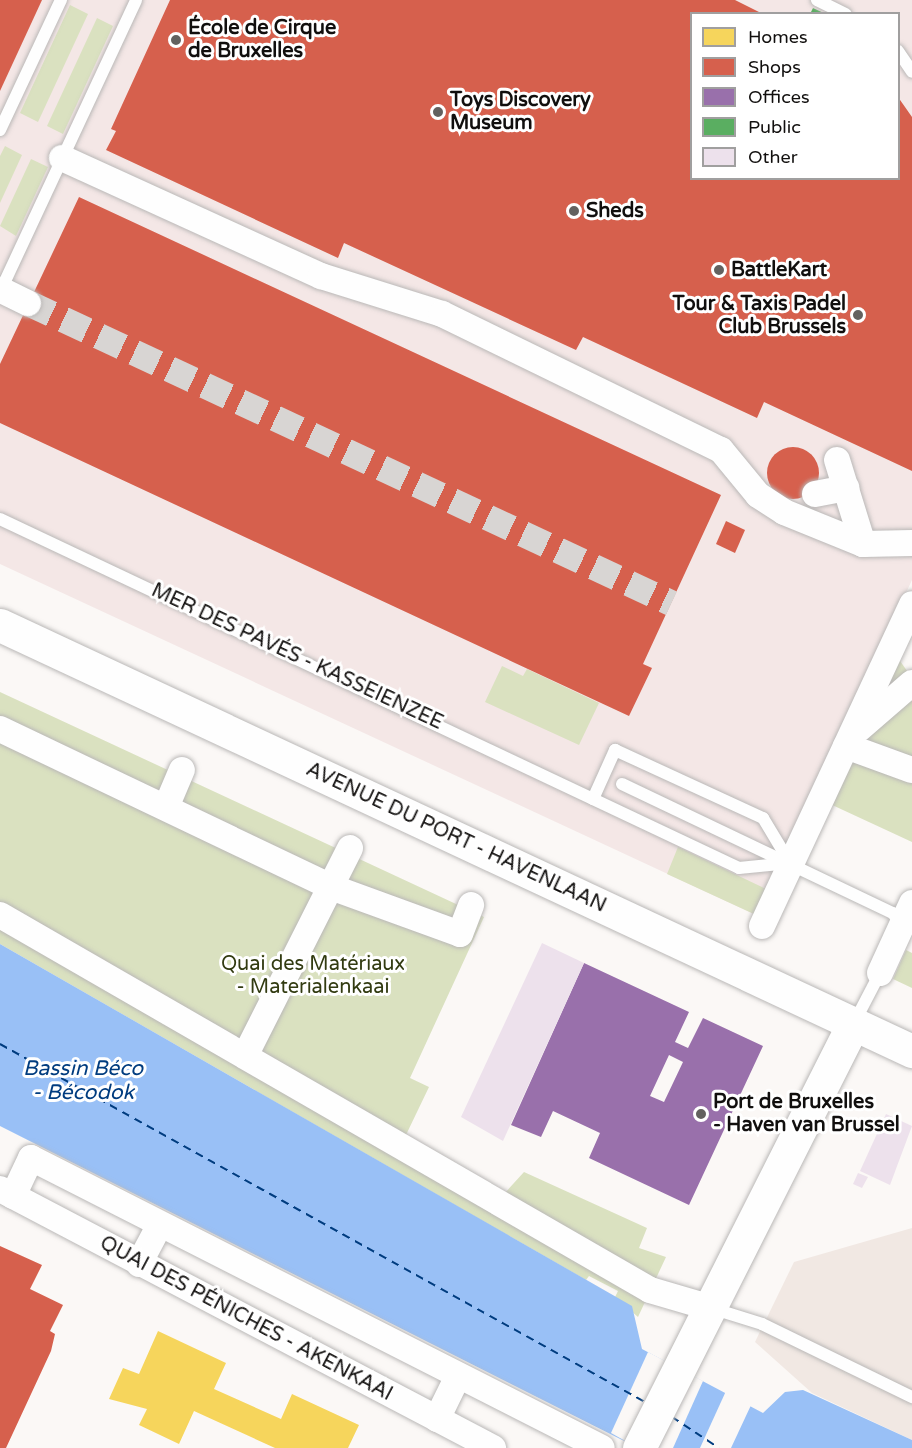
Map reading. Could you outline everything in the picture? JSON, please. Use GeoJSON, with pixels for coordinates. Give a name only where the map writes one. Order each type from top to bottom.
{"type":"FeatureCollection","features":[{"type":"Feature","properties":{"kind":"street"},"geometry":{"type":"LineString","coordinates":[[62,158],[321,276],[442,314],[721,450],[758,495],[784,512],[863,544],[912,543]]}},
{"type":"Feature","properties":{"kind":"street"},"geometry":{"type":"LineString","coordinates":[[1,291],[28,303]]}},
{"type":"Feature","properties":{"kind":"street"},"geometry":{"type":"LineString","coordinates":[[564,351],[574,379]]}},
{"type":"Feature","properties":{"kind":"street"},"geometry":{"type":"LineString","coordinates":[[837,460],[828,489],[863,544]]}},
{"type":"Feature","properties":{"kind":"street"},"geometry":{"type":"LineString","coordinates":[[762,926],[912,604]]}},
{"type":"Feature","properties":{"kind":"street","name":"AVENUE DU PORT - HAVENLAAN"},"geometry":{"type":"LineString","coordinates":[[0,625],[912,1051]]}},
{"type":"Feature","properties":{"kind":"street"},"geometry":{"type":"LineString","coordinates":[[894,646],[912,670]]}},
{"type":"Feature","properties":{"kind":"street"},"geometry":{"type":"LineString","coordinates":[[849,741],[912,683]]}},
{"type":"Feature","properties":{"kind":"street"},"geometry":{"type":"LineString","coordinates":[[0,729],[167,805],[331,887],[460,934],[471,904]]}},
{"type":"Feature","properties":{"kind":"street"},"geometry":{"type":"LineString","coordinates":[[849,741],[912,770]]}},
{"type":"Feature","properties":{"kind":"street"},"geometry":{"type":"LineString","coordinates":[[167,805],[182,770]]}},
{"type":"Feature","properties":{"kind":"street"},"geometry":{"type":"LineString","coordinates":[[245,1056],[350,848]]}},
{"type":"Feature","properties":{"kind":"street"},"geometry":{"type":"LineString","coordinates":[[880,973],[907,929],[912,903]]}},
{"type":"Feature","properties":{"kind":"street"},"geometry":{"type":"LineString","coordinates":[[0,915],[650,1290],[711,1308]]}},
{"type":"Feature","properties":{"kind":"street"},"geometry":{"type":"LineString","coordinates":[[639,1448],[676,1367],[711,1308],[853,1024]]}},
{"type":"Feature","properties":{"kind":"street"},"geometry":{"type":"LineString","coordinates":[[7,1193],[31,1158],[159,1226],[602,1448]]}},
{"type":"Feature","properties":{"kind":"street","name":"QUAI DES PÉNICHES - AKENKAAI"},"geometry":{"type":"LineString","coordinates":[[7,1193],[493,1448]]}},
{"type":"Feature","properties":{"kind":"street"},"geometry":{"type":"LineString","coordinates":[[139,1264],[159,1226]]}},
{"type":"Feature","properties":{"kind":"street"},"geometry":{"type":"LineString","coordinates":[[437,1419],[458,1376]]}},
{"type":"Feature","properties":{"kind":"lane"},"geometry":{"type":"LineString","coordinates":[[0,130],[61,0]]}},
{"type":"Feature","properties":{"kind":"lane"},"geometry":{"type":"LineString","coordinates":[[1,291],[136,0]]}},
{"type":"Feature","properties":{"kind":"lane"},"geometry":{"type":"LineString","coordinates":[[817,0],[842,12]]}},
{"type":"Feature","properties":{"kind":"lane"},"geometry":{"type":"LineString","coordinates":[[900,54],[912,72]]}},
{"type":"Feature","properties":{"kind":"lane","name":"MER DES PAVÉS - KASSEIENZEE"},"geometry":{"type":"LineString","coordinates":[[0,519],[740,868],[790,863]]}},
{"type":"Feature","properties":{"kind":"lane"},"geometry":{"type":"LineString","coordinates":[[593,799],[615,750],[763,818],[790,863]]}},
{"type":"Feature","properties":{"kind":"lane"},"geometry":{"type":"LineString","coordinates":[[622,784],[893,913],[907,929]]}},
{"type":"Feature","properties":{"kind":"lane"},"geometry":{"type":"LineString","coordinates":[[853,1024],[880,973]]}},
{"type":"Feature","properties":{"kind":"lane"},"geometry":{"type":"LineString","coordinates":[[711,1308],[762,1324],[912,1397]]}},
{"type":"Feature","properties":{"kind":"shaded area"},"geometry":{"type":"Polygon","coordinates":[[[0,0],[912,0],[912,580],[756,915],[0,564],[0,0]]]}},
{"type":"Feature","properties":{"kind":"shaded area"},"geometry":{"type":"Polygon","coordinates":[[[912,1228],[912,1440],[812,1393],[755,1342],[794,1262],[912,1228]]]}},
{"type":"Feature","properties":{"kind":"green space"},"geometry":{"type":"Polygon","coordinates":[[[70,5],[88,14],[38,122],[20,113],[70,5]]]}},
{"type":"Feature","properties":{"kind":"green space"},"geometry":{"type":"Polygon","coordinates":[[[97,18],[113,26],[63,134],[47,126],[97,18]]]}},
{"type":"Feature","properties":{"kind":"green space"},"geometry":{"type":"Polygon","coordinates":[[[5,146],[22,155],[0,203],[0,156],[5,146]]]}},
{"type":"Feature","properties":{"kind":"green space"},"geometry":{"type":"Polygon","coordinates":[[[31,159],[48,167],[16,236],[0,226],[31,159]]]}},
{"type":"Feature","properties":{"kind":"green space"},"geometry":{"type":"Polygon","coordinates":[[[898,658],[912,678],[872,712],[898,658]]]}},
{"type":"Feature","properties":{"kind":"green space"},"geometry":{"type":"Polygon","coordinates":[[[502,666],[523,676],[527,669],[599,703],[579,745],[485,702],[502,666]]]}},
{"type":"Feature","properties":{"kind":"green space"},"geometry":{"type":"Polygon","coordinates":[[[912,687],[912,766],[857,747],[912,687]]]}},
{"type":"Feature","properties":{"kind":"green space","name":"Quai des Matériaux - Materialenkaai"},"geometry":{"type":"Polygon","coordinates":[[[0,692],[484,917],[410,1078],[429,1087],[405,1137],[504,1194],[524,1172],[647,1228],[639,1248],[666,1257],[638,1317],[615,1297],[618,1291],[589,1276],[586,1280],[0,944],[0,692]]]}},
{"type":"Feature","properties":{"kind":"green space"},"geometry":{"type":"Polygon","coordinates":[[[853,754],[912,774],[912,842],[830,804],[853,754]]]}},
{"type":"Feature","properties":{"kind":"green space"},"geometry":{"type":"Polygon","coordinates":[[[678,847],[768,890],[756,915],[667,874],[678,847]]]}},
{"type":"Feature","properties":{"kind":"green space"},"geometry":{"type":"Polygon","coordinates":[[[906,950],[912,953],[912,988],[893,979],[906,950]]]}},
{"type":"Feature","properties":{"kind":"water","name":"Bassin Béco - Bécodok"},"geometry":{"type":"Polygon","coordinates":[[[0,944],[632,1306],[642,1349],[763,1413],[785,1392],[803,1390],[912,1440],[912,1448],[638,1448],[0,1126],[0,944]]]}},
{"type":"Feature","properties":{"kind":"pier"},"geometry":{"type":"Polygon","coordinates":[[[648,1352],[703,1381],[673,1448],[638,1448],[611,1433],[648,1352]]]}},
{"type":"Feature","properties":{"kind":"pier"},"geometry":{"type":"Polygon","coordinates":[[[726,1391],[752,1403],[731,1448],[700,1448],[726,1391]]]}},
{"type":"Feature","properties":{"kind":"building: Homes"},"geometry":{"type":"Polygon","coordinates":[[[158,1331],[226,1363],[214,1389],[281,1419],[292,1394],[359,1425],[348,1448],[275,1448],[194,1411],[179,1444],[139,1425],[147,1409],[109,1399],[123,1368],[139,1374],[158,1331]]]}},
{"type":"Feature","properties":{"kind":"building: Shops"},"geometry":{"type":"Polygon","coordinates":[[[0,0],[42,0],[0,91],[0,0]]]}},
{"type":"Feature","properties":{"kind":"building: Shops","name":"Sheds"},"geometry":{"type":"Polygon","coordinates":[[[170,0],[735,0],[759,12],[690,12],[690,180],[900,180],[900,100],[912,117],[912,471],[764,402],[757,418],[583,337],[576,350],[344,243],[338,258],[106,150],[116,131],[111,129],[170,0]]]}},
{"type":"Feature","properties":{"kind":"building: Shops"},"geometry":{"type":"Polygon","coordinates":[[[79,197],[721,495],[643,664],[652,668],[629,716],[0,423],[0,364],[79,197]]]}},
{"type":"Feature","properties":{"kind":"building: Shops"},"geometry":{"type":"Polygon","coordinates":[[[793,447],[807,451],[815,459],[819,473],[815,487],[807,495],[793,499],[779,495],[771,487],[767,473],[771,459],[779,451],[793,447]]]}},
{"type":"Feature","properties":{"kind":"building: Shops"},"geometry":{"type":"Polygon","coordinates":[[[726,521],[745,530],[735,553],[716,544],[726,521]]]}},
{"type":"Feature","properties":{"kind":"building: Shops"},"geometry":{"type":"Polygon","coordinates":[[[0,1246],[42,1265],[30,1289],[63,1305],[50,1331],[55,1334],[51,1351],[6,1448],[0,1448],[0,1246]]]}},
{"type":"Feature","properties":{"kind":"building: Offices"},"geometry":{"type":"Polygon","coordinates":[[[584,963],[689,1012],[675,1042],[688,1048],[703,1018],[763,1046],[689,1205],[589,1158],[600,1133],[553,1111],[541,1137],[511,1125],[584,963]],[[669,1055],[650,1096],[664,1102],[683,1062],[669,1055]]]}},
{"type":"Feature","properties":{"kind":"building: Other"},"geometry":{"type":"Polygon","coordinates":[[[542,943],[584,963],[503,1141],[461,1117],[542,943]]]}},
{"type":"Feature","properties":{"kind":"building: Other"},"geometry":{"type":"Polygon","coordinates":[[[886,1114],[912,1126],[890,1185],[860,1171],[886,1114]]]}},
{"type":"Feature","properties":{"kind":"building: Other"},"geometry":{"type":"Polygon","coordinates":[[[858,1173],[868,1177],[862,1188],[853,1184],[858,1173]]]}},
{"type":"Feature","properties":{"kind":"ferry route"},"geometry":{"type":"LineString","coordinates":[[0,1044],[645,1402]]}},
{"type":"Feature","properties":{"kind":"ferry route"},"geometry":{"type":"LineString","coordinates":[[672,1417],[719,1448]]}},
{"type":"Feature","properties":{"kind":"tunnel"},"geometry":{"type":"LineString","coordinates":[[28,303],[671,603]]}},
{"type":"Feature","properties":{"kind":"place","name":"École de Cirque de Bruxelles"},"geometry":{"type":"Point","coordinates":[176,40]}},
{"type":"Feature","properties":{"kind":"place","name":"Toys Discovery Museum"},"geometry":{"type":"Point","coordinates":[438,112]}},
{"type":"Feature","properties":{"kind":"place","name":"Sheds"},"geometry":{"type":"Point","coordinates":[574,211]}},
{"type":"Feature","properties":{"kind":"place","name":"BattleKart"},"geometry":{"type":"Point","coordinates":[719,270]}},
{"type":"Feature","properties":{"kind":"place","name":"Tour & Taxis Padel Club Brussels"},"geometry":{"type":"Point","coordinates":[858,315]}},
{"type":"Feature","properties":{"kind":"place","name":"Port de Bruxelles - Haven van Brussel"},"geometry":{"type":"Point","coordinates":[701,1114]}}]}
